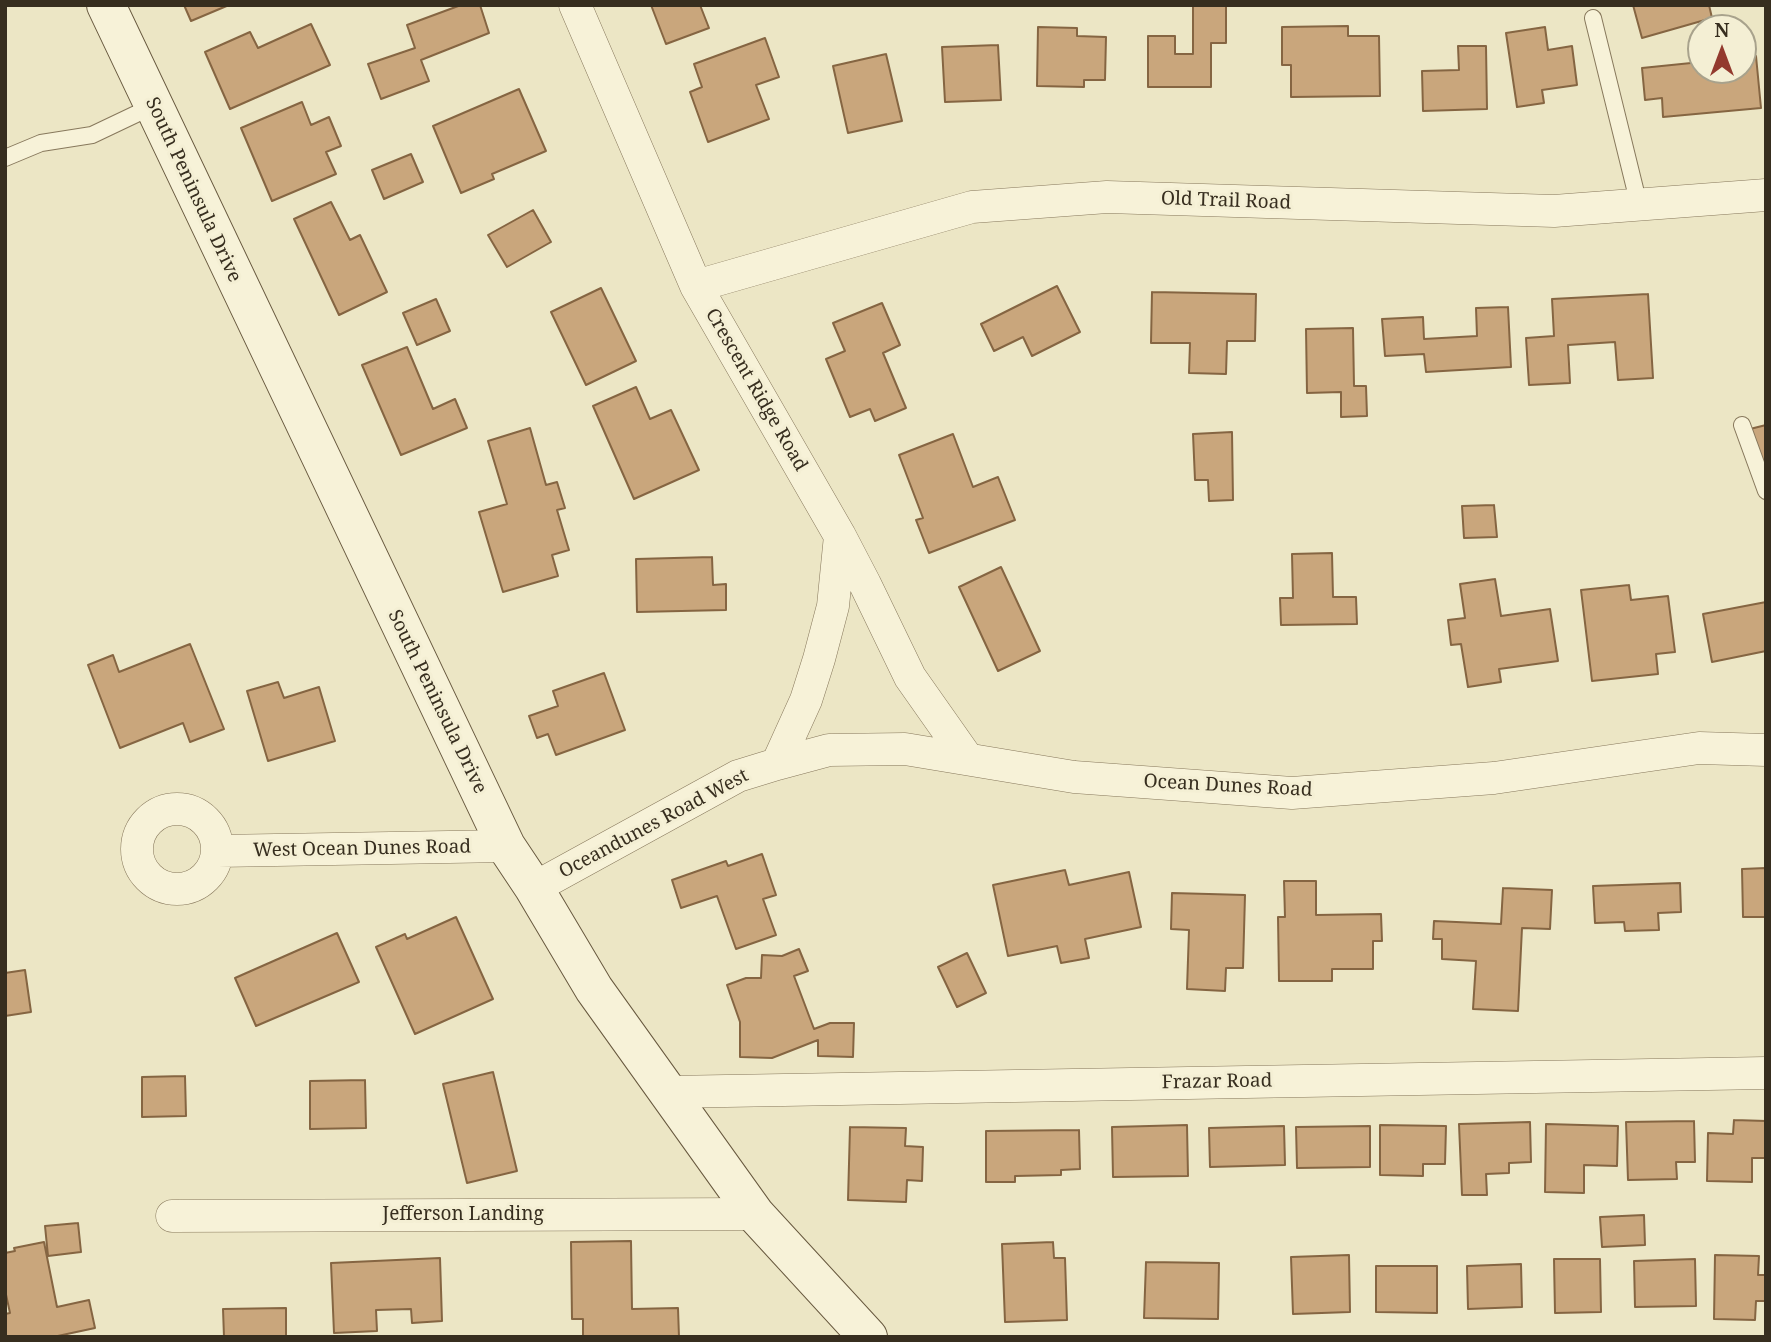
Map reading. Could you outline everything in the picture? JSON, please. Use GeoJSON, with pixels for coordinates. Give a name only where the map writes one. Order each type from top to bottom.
{"type":"FeatureCollection","features":[{"type":"Feature","properties":{"kind":"main road","name":"South Peninsula Drive"},"geometry":{"type":"LineString","coordinates":[[106,5],[506,846],[594,989],[755,1214],[869,1337]]}},
{"type":"Feature","properties":{"kind":"street","name":"Crescent Ridge Road"},"geometry":{"type":"LineString","coordinates":[[575,5],[696,286],[840,536],[910,677],[968,758]]}},
{"type":"Feature","properties":{"kind":"street","name":"Old Trail Road"},"geometry":{"type":"LineString","coordinates":[[696,286],[972,207],[1107,197],[1554,211],[1766,195]]}},
{"type":"Feature","properties":{"kind":"street"},"geometry":{"type":"LineString","coordinates":[[776,764],[806,700],[834,606],[840,536]]}},
{"type":"Feature","properties":{"kind":"street","name":"Ocean Dunes Road"},"geometry":{"type":"LineString","coordinates":[[776,764],[829,750],[905,749],[1074,777],[1292,793],[1494,778],[1699,748],[1766,750]]}},
{"type":"Feature","properties":{"kind":"street","name":"Oceandunes Road West"},"geometry":{"type":"LineString","coordinates":[[534,888],[738,776],[776,764]]}},
{"type":"Feature","properties":{"kind":"street","name":"West Ocean Dunes Road"},"geometry":{"type":"LineString","coordinates":[[218,852],[506,846]]}},
{"type":"Feature","properties":{"kind":"street","name":"Frazar Road"},"geometry":{"type":"LineString","coordinates":[[668,1092],[1766,1073]]}},
{"type":"Feature","properties":{"kind":"street","name":"Jefferson Landing"},"geometry":{"type":"LineString","coordinates":[[172,1216],[755,1214]]}},
{"type":"Feature","properties":{"kind":"lane"},"geometry":{"type":"LineString","coordinates":[[1593,18],[1639,205]]}},
{"type":"Feature","properties":{"kind":"lane"},"geometry":{"type":"LineString","coordinates":[[5,158],[41,143],[92,135],[153,106]]}},
{"type":"Feature","properties":{"kind":"lane"},"geometry":{"type":"LineString","coordinates":[[1742,425],[1766,491]]}},
{"type":"Feature","properties":{"kind":"building"},"geometry":{"type":"Polygon","coordinates":[[[184,5],[229,5],[191,21],[184,5]]]}},
{"type":"Feature","properties":{"kind":"building"},"geometry":{"type":"Polygon","coordinates":[[[461,5],[480,5],[489,33],[421,60],[429,81],[381,99],[368,64],[415,48],[407,25],[461,5]]]}},
{"type":"Feature","properties":{"kind":"building"},"geometry":{"type":"Polygon","coordinates":[[[651,5],[700,5],[709,28],[666,44],[651,5]]]}},
{"type":"Feature","properties":{"kind":"building"},"geometry":{"type":"Polygon","coordinates":[[[1193,5],[1226,5],[1226,43],[1211,43],[1211,87],[1148,87],[1148,36],[1175,36],[1175,54],[1193,54],[1193,5]]]}},
{"type":"Feature","properties":{"kind":"building"},"geometry":{"type":"Polygon","coordinates":[[[1633,5],[1709,5],[1711,14],[1687,14],[1687,25],[1642,38],[1633,5]]]}},
{"type":"Feature","properties":{"kind":"building"},"geometry":{"type":"Polygon","coordinates":[[[311,24],[330,65],[230,109],[205,52],[250,32],[258,48],[311,24]]]}},
{"type":"Feature","properties":{"kind":"building"},"geometry":{"type":"Polygon","coordinates":[[[1348,26],[1348,36],[1379,36],[1380,96],[1291,97],[1291,65],[1282,65],[1282,27],[1348,26]]]}},
{"type":"Feature","properties":{"kind":"building"},"geometry":{"type":"Polygon","coordinates":[[[1038,27],[1077,28],[1077,36],[1106,37],[1105,80],[1084,80],[1084,87],[1037,86],[1038,27]]]}},
{"type":"Feature","properties":{"kind":"building"},"geometry":{"type":"Polygon","coordinates":[[[1545,27],[1548,50],[1572,46],[1577,85],[1542,90],[1544,103],[1517,107],[1506,33],[1545,27]]]}},
{"type":"Feature","properties":{"kind":"building"},"geometry":{"type":"Polygon","coordinates":[[[765,38],[779,77],[756,85],[769,119],[708,142],[690,92],[702,87],[694,64],[765,38]]]}},
{"type":"Feature","properties":{"kind":"building"},"geometry":{"type":"Polygon","coordinates":[[[998,45],[1001,100],[945,102],[942,47],[998,45]]]}},
{"type":"Feature","properties":{"kind":"building"},"geometry":{"type":"Polygon","coordinates":[[[1458,46],[1486,46],[1487,109],[1423,111],[1422,71],[1459,70],[1458,46]]]}},
{"type":"Feature","properties":{"kind":"building"},"geometry":{"type":"Polygon","coordinates":[[[886,54],[902,121],[848,133],[833,66],[886,54]]]}},
{"type":"Feature","properties":{"kind":"building"},"geometry":{"type":"Polygon","coordinates":[[[1687,63],[1687,84],[1757,84],[1757,66],[1761,108],[1663,117],[1662,98],[1645,100],[1642,68],[1687,63]]]}},
{"type":"Feature","properties":{"kind":"building"},"geometry":{"type":"Polygon","coordinates":[[[519,89],[546,151],[492,174],[494,179],[461,193],[433,126],[519,89]]]}},
{"type":"Feature","properties":{"kind":"building"},"geometry":{"type":"Polygon","coordinates":[[[302,102],[311,125],[329,117],[341,146],[326,152],[336,174],[272,201],[241,128],[302,102]]]}},
{"type":"Feature","properties":{"kind":"building"},"geometry":{"type":"Polygon","coordinates":[[[411,154],[423,182],[384,199],[372,170],[411,154]]]}},
{"type":"Feature","properties":{"kind":"building"},"geometry":{"type":"Polygon","coordinates":[[[331,202],[350,240],[360,235],[387,292],[339,315],[294,219],[331,202]]]}},
{"type":"Feature","properties":{"kind":"building"},"geometry":{"type":"Polygon","coordinates":[[[533,210],[551,242],[507,267],[488,235],[533,210]]]}},
{"type":"Feature","properties":{"kind":"building"},"geometry":{"type":"Polygon","coordinates":[[[1057,286],[1080,332],[1032,356],[1023,337],[994,351],[981,324],[1057,286]]]}},
{"type":"Feature","properties":{"kind":"building"},"geometry":{"type":"Polygon","coordinates":[[[601,288],[636,361],[586,385],[551,312],[601,288]]]}},
{"type":"Feature","properties":{"kind":"building"},"geometry":{"type":"Polygon","coordinates":[[[1152,292],[1256,294],[1255,341],[1227,341],[1226,374],[1189,373],[1190,343],[1151,343],[1152,292]]]}},
{"type":"Feature","properties":{"kind":"building"},"geometry":{"type":"Polygon","coordinates":[[[1648,294],[1653,378],[1618,380],[1615,342],[1568,345],[1570,383],[1529,385],[1526,338],[1554,336],[1552,299],[1648,294]]]}},
{"type":"Feature","properties":{"kind":"building"},"geometry":{"type":"Polygon","coordinates":[[[436,299],[450,331],[417,345],[403,313],[436,299]]]}},
{"type":"Feature","properties":{"kind":"building"},"geometry":{"type":"Polygon","coordinates":[[[882,303],[900,345],[883,353],[906,408],[875,421],[870,409],[850,417],[826,359],[845,351],[833,323],[882,303]]]}},
{"type":"Feature","properties":{"kind":"building"},"geometry":{"type":"Polygon","coordinates":[[[1508,307],[1511,367],[1426,372],[1424,354],[1385,356],[1382,319],[1423,317],[1424,339],[1477,336],[1476,308],[1508,307]]]}},
{"type":"Feature","properties":{"kind":"building"},"geometry":{"type":"Polygon","coordinates":[[[1353,328],[1354,386],[1366,386],[1367,416],[1341,417],[1341,392],[1307,393],[1306,329],[1353,328]]]}},
{"type":"Feature","properties":{"kind":"building"},"geometry":{"type":"Polygon","coordinates":[[[407,347],[433,409],[455,399],[467,428],[401,455],[362,365],[407,347]]]}},
{"type":"Feature","properties":{"kind":"building"},"geometry":{"type":"Polygon","coordinates":[[[636,387],[650,419],[671,410],[699,470],[634,499],[593,406],[636,387]]]}},
{"type":"Feature","properties":{"kind":"building"},"geometry":{"type":"Polygon","coordinates":[[[1766,425],[1766,463],[1752,466],[1742,431],[1766,425]]]}},
{"type":"Feature","properties":{"kind":"building"},"geometry":{"type":"Polygon","coordinates":[[[530,428],[546,485],[557,482],[565,508],[557,510],[569,550],[552,555],[558,576],[503,592],[479,512],[507,504],[488,441],[530,428]]]}},
{"type":"Feature","properties":{"kind":"building"},"geometry":{"type":"Polygon","coordinates":[[[1232,432],[1233,500],[1209,501],[1208,480],[1195,480],[1193,434],[1232,432]]]}},
{"type":"Feature","properties":{"kind":"building"},"geometry":{"type":"Polygon","coordinates":[[[953,434],[973,487],[998,477],[1015,520],[929,553],[916,520],[923,518],[899,455],[953,434]]]}},
{"type":"Feature","properties":{"kind":"building"},"geometry":{"type":"Polygon","coordinates":[[[1494,505],[1497,537],[1464,538],[1462,506],[1494,505]]]}},
{"type":"Feature","properties":{"kind":"building"},"geometry":{"type":"Polygon","coordinates":[[[1332,553],[1333,597],[1356,597],[1357,624],[1281,625],[1280,598],[1293,598],[1292,554],[1332,553]]]}},
{"type":"Feature","properties":{"kind":"building"},"geometry":{"type":"Polygon","coordinates":[[[712,557],[713,585],[726,584],[726,610],[637,612],[636,559],[712,557]]]}},
{"type":"Feature","properties":{"kind":"building"},"geometry":{"type":"Polygon","coordinates":[[[1001,567],[1040,651],[998,671],[959,587],[1001,567]]]}},
{"type":"Feature","properties":{"kind":"building"},"geometry":{"type":"Polygon","coordinates":[[[1495,579],[1501,616],[1550,609],[1558,661],[1499,669],[1501,682],[1468,687],[1461,644],[1451,645],[1448,620],[1465,618],[1460,584],[1495,579]]]}},
{"type":"Feature","properties":{"kind":"building"},"geometry":{"type":"Polygon","coordinates":[[[1629,585],[1631,600],[1668,596],[1675,652],[1656,654],[1658,674],[1592,681],[1581,590],[1629,585]]]}},
{"type":"Feature","properties":{"kind":"building"},"geometry":{"type":"Polygon","coordinates":[[[1766,602],[1766,651],[1712,662],[1703,614],[1766,602]]]}},
{"type":"Feature","properties":{"kind":"building"},"geometry":{"type":"Polygon","coordinates":[[[190,644],[224,729],[190,742],[183,723],[120,748],[88,665],[113,655],[119,672],[190,644]]]}},
{"type":"Feature","properties":{"kind":"building"},"geometry":{"type":"Polygon","coordinates":[[[604,673],[625,730],[556,755],[548,734],[537,738],[529,716],[558,706],[553,691],[604,673]]]}},
{"type":"Feature","properties":{"kind":"building"},"geometry":{"type":"Polygon","coordinates":[[[278,682],[284,698],[319,687],[335,741],[268,761],[247,691],[278,682]]]}},
{"type":"Feature","properties":{"kind":"building"},"geometry":{"type":"Polygon","coordinates":[[[762,854],[776,895],[763,899],[776,935],[736,949],[717,896],[681,908],[672,880],[726,861],[728,866],[762,854]]]}},
{"type":"Feature","properties":{"kind":"building"},"geometry":{"type":"Polygon","coordinates":[[[1766,868],[1766,917],[1743,917],[1742,869],[1766,868]]]}},
{"type":"Feature","properties":{"kind":"building"},"geometry":{"type":"Polygon","coordinates":[[[1065,870],[1069,885],[1129,872],[1141,927],[1085,939],[1089,958],[1061,963],[1057,946],[1008,956],[993,885],[1065,870]]]}},
{"type":"Feature","properties":{"kind":"building"},"geometry":{"type":"Polygon","coordinates":[[[1284,881],[1316,881],[1316,915],[1381,914],[1382,941],[1373,941],[1373,969],[1332,969],[1332,981],[1279,981],[1278,917],[1285,917],[1284,881]]]}},
{"type":"Feature","properties":{"kind":"building"},"geometry":{"type":"Polygon","coordinates":[[[1680,883],[1681,912],[1658,913],[1659,930],[1625,931],[1624,922],[1595,923],[1593,886],[1680,883]]]}},
{"type":"Feature","properties":{"kind":"building"},"geometry":{"type":"Polygon","coordinates":[[[1503,888],[1552,890],[1550,929],[1522,928],[1518,1011],[1473,1009],[1476,961],[1442,959],[1442,939],[1433,939],[1434,921],[1501,924],[1503,888]]]}},
{"type":"Feature","properties":{"kind":"building"},"geometry":{"type":"Polygon","coordinates":[[[1172,893],[1245,895],[1243,968],[1226,968],[1225,991],[1187,989],[1189,930],[1171,929],[1172,893]]]}},
{"type":"Feature","properties":{"kind":"building"},"geometry":{"type":"Polygon","coordinates":[[[456,917],[493,999],[415,1034],[376,947],[405,934],[407,939],[456,917]]]}},
{"type":"Feature","properties":{"kind":"building"},"geometry":{"type":"Polygon","coordinates":[[[337,933],[359,982],[256,1026],[235,978],[337,933]]]}},
{"type":"Feature","properties":{"kind":"building"},"geometry":{"type":"Polygon","coordinates":[[[799,949],[808,971],[794,976],[814,1029],[830,1023],[854,1023],[853,1057],[818,1056],[818,1040],[772,1058],[740,1057],[740,1022],[727,985],[746,978],[761,978],[762,955],[782,956],[799,949]]]}},
{"type":"Feature","properties":{"kind":"building"},"geometry":{"type":"Polygon","coordinates":[[[967,953],[986,993],[957,1007],[938,967],[967,953]]]}},
{"type":"Feature","properties":{"kind":"building"},"geometry":{"type":"Polygon","coordinates":[[[25,970],[31,1012],[5,1016],[5,973],[25,970]]]}},
{"type":"Feature","properties":{"kind":"building"},"geometry":{"type":"Polygon","coordinates":[[[493,1072],[517,1171],[467,1183],[443,1084],[493,1072]]]}},
{"type":"Feature","properties":{"kind":"building"},"geometry":{"type":"Polygon","coordinates":[[[185,1076],[186,1116],[142,1117],[142,1077],[185,1076]]]}},
{"type":"Feature","properties":{"kind":"building"},"geometry":{"type":"Polygon","coordinates":[[[365,1080],[366,1128],[310,1129],[310,1081],[365,1080]]]}},
{"type":"Feature","properties":{"kind":"building"},"geometry":{"type":"Polygon","coordinates":[[[1734,1120],[1766,1121],[1766,1158],[1752,1158],[1752,1182],[1707,1181],[1708,1133],[1733,1134],[1734,1120]]]}},
{"type":"Feature","properties":{"kind":"building"},"geometry":{"type":"Polygon","coordinates":[[[1694,1121],[1695,1162],[1676,1162],[1677,1179],[1628,1180],[1626,1122],[1694,1121]]]}},
{"type":"Feature","properties":{"kind":"building"},"geometry":{"type":"Polygon","coordinates":[[[1530,1122],[1531,1162],[1509,1163],[1509,1173],[1486,1174],[1487,1195],[1462,1195],[1459,1124],[1530,1122]]]}},
{"type":"Feature","properties":{"kind":"building"},"geometry":{"type":"Polygon","coordinates":[[[1546,1124],[1618,1126],[1617,1166],[1584,1165],[1584,1193],[1545,1192],[1546,1124]]]}},
{"type":"Feature","properties":{"kind":"building"},"geometry":{"type":"Polygon","coordinates":[[[1187,1125],[1188,1176],[1113,1177],[1112,1127],[1187,1125]]]}},
{"type":"Feature","properties":{"kind":"building"},"geometry":{"type":"Polygon","coordinates":[[[1380,1125],[1446,1126],[1445,1164],[1423,1164],[1423,1176],[1380,1175],[1380,1125]]]}},
{"type":"Feature","properties":{"kind":"building"},"geometry":{"type":"Polygon","coordinates":[[[1284,1126],[1285,1165],[1210,1167],[1209,1128],[1284,1126]]]}},
{"type":"Feature","properties":{"kind":"building"},"geometry":{"type":"Polygon","coordinates":[[[1370,1126],[1370,1167],[1297,1168],[1296,1127],[1370,1126]]]}},
{"type":"Feature","properties":{"kind":"building"},"geometry":{"type":"Polygon","coordinates":[[[850,1127],[906,1128],[905,1146],[923,1147],[922,1181],[907,1180],[906,1202],[848,1200],[850,1127]]]}},
{"type":"Feature","properties":{"kind":"building"},"geometry":{"type":"Polygon","coordinates":[[[1079,1130],[1080,1169],[1061,1170],[1061,1175],[1015,1176],[1015,1182],[986,1182],[986,1131],[1079,1130]]]}},
{"type":"Feature","properties":{"kind":"building"},"geometry":{"type":"Polygon","coordinates":[[[1644,1215],[1645,1245],[1602,1247],[1600,1217],[1644,1215]]]}},
{"type":"Feature","properties":{"kind":"building"},"geometry":{"type":"Polygon","coordinates":[[[78,1223],[81,1252],[48,1256],[45,1226],[78,1223]]]}},
{"type":"Feature","properties":{"kind":"building"},"geometry":{"type":"Polygon","coordinates":[[[631,1241],[632,1309],[678,1308],[679,1337],[583,1337],[583,1319],[572,1319],[571,1242],[631,1241]]]}},
{"type":"Feature","properties":{"kind":"building"},"geometry":{"type":"Polygon","coordinates":[[[44,1242],[57,1307],[89,1300],[95,1328],[53,1337],[5,1337],[5,1314],[10,1313],[5,1290],[5,1253],[15,1251],[14,1248],[44,1242]]]}},
{"type":"Feature","properties":{"kind":"building"},"geometry":{"type":"Polygon","coordinates":[[[1053,1242],[1054,1258],[1065,1258],[1067,1320],[1005,1322],[1002,1244],[1053,1242]]]}},
{"type":"Feature","properties":{"kind":"building"},"geometry":{"type":"Polygon","coordinates":[[[1349,1255],[1350,1312],[1293,1314],[1291,1257],[1349,1255]]]}},
{"type":"Feature","properties":{"kind":"building"},"geometry":{"type":"Polygon","coordinates":[[[1715,1255],[1759,1256],[1758,1275],[1766,1275],[1766,1301],[1756,1301],[1755,1320],[1714,1319],[1715,1255]]]}},
{"type":"Feature","properties":{"kind":"building"},"geometry":{"type":"Polygon","coordinates":[[[440,1258],[442,1321],[412,1323],[411,1309],[376,1310],[377,1331],[334,1333],[331,1263],[440,1258]]]}},
{"type":"Feature","properties":{"kind":"building"},"geometry":{"type":"Polygon","coordinates":[[[1554,1259],[1600,1259],[1601,1312],[1555,1313],[1554,1259]]]}},
{"type":"Feature","properties":{"kind":"building"},"geometry":{"type":"Polygon","coordinates":[[[1695,1259],[1696,1306],[1635,1307],[1634,1261],[1695,1259]]]}},
{"type":"Feature","properties":{"kind":"building"},"geometry":{"type":"Polygon","coordinates":[[[1146,1262],[1219,1263],[1218,1319],[1144,1318],[1146,1262]]]}},
{"type":"Feature","properties":{"kind":"building"},"geometry":{"type":"Polygon","coordinates":[[[1521,1264],[1522,1307],[1468,1309],[1467,1266],[1521,1264]]]}},
{"type":"Feature","properties":{"kind":"building"},"geometry":{"type":"Polygon","coordinates":[[[1376,1266],[1437,1266],[1437,1313],[1376,1312],[1376,1266]]]}},
{"type":"Feature","properties":{"kind":"building"},"geometry":{"type":"Polygon","coordinates":[[[286,1308],[286,1337],[224,1337],[223,1309],[286,1308]]]}}]}
